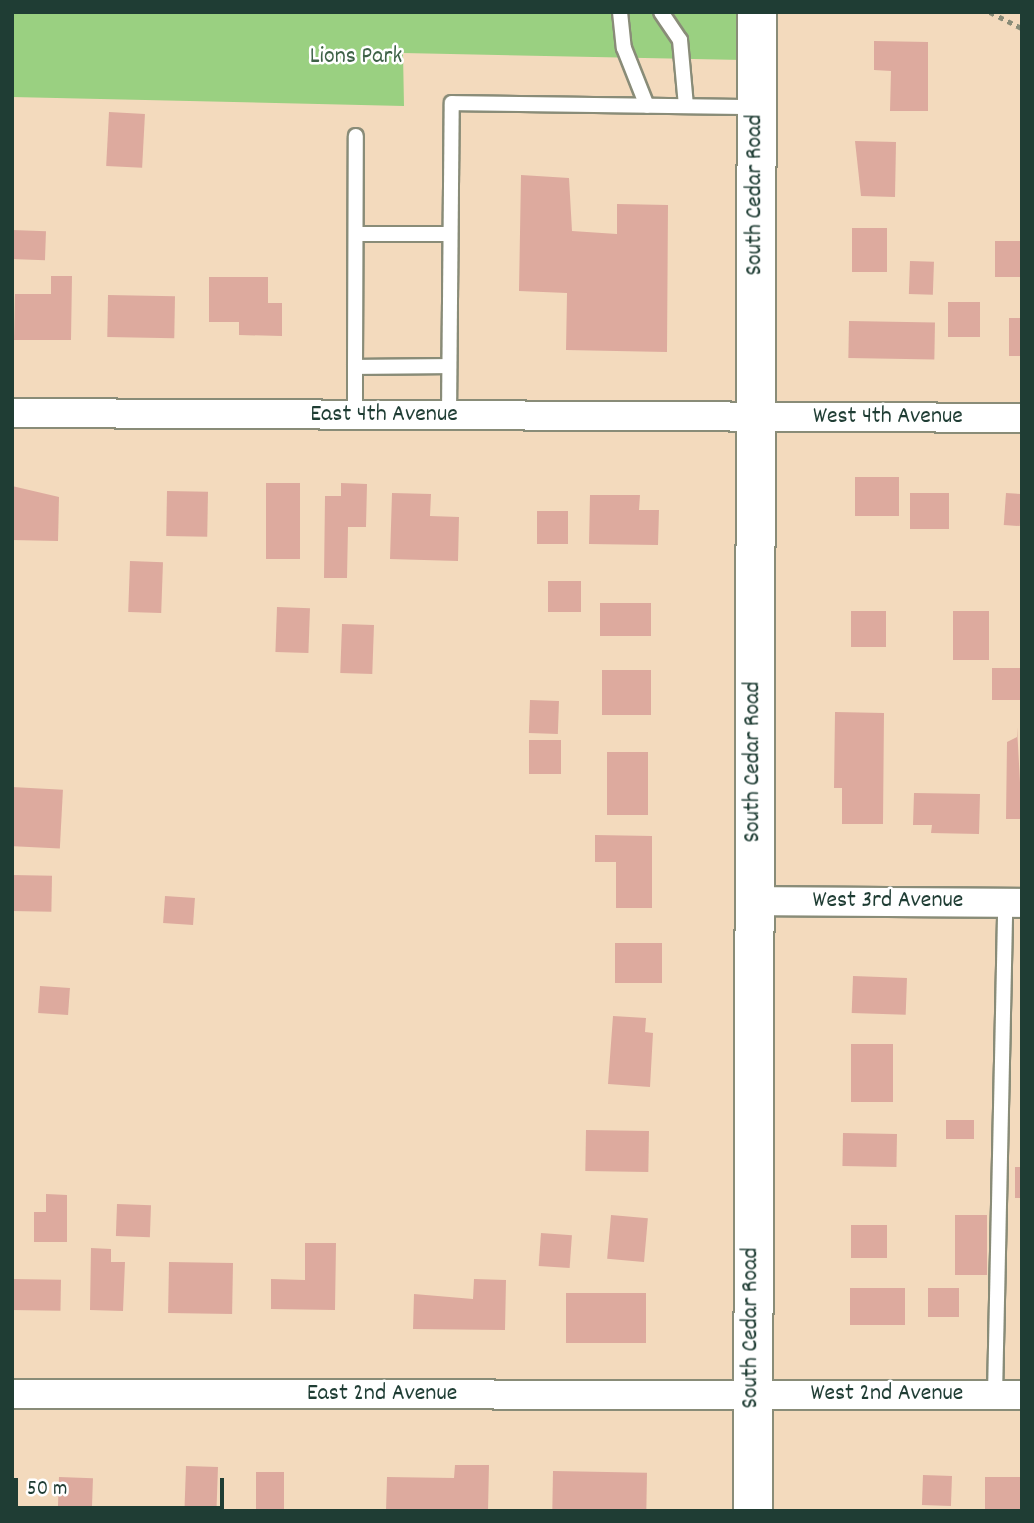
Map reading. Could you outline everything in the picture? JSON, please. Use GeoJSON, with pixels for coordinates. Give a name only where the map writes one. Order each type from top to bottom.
{"type":"FeatureCollection","features":[{"type":"Feature","properties":{"kind":"main road","name":"South Cedar Road"},"geometry":{"type":"LineString","coordinates":[[753,1511],[751,1394],[757,12]]}},
{"type":"Feature","properties":{"kind":"street","name":"East 4th Avenue"},"geometry":{"type":"LineString","coordinates":[[12,413],[755,418]]}},
{"type":"Feature","properties":{"kind":"street","name":"West 4th Avenue"},"geometry":{"type":"LineString","coordinates":[[755,418],[1022,418]]}},
{"type":"Feature","properties":{"kind":"street","name":"West 3rd Avenue"},"geometry":{"type":"LineString","coordinates":[[753,901],[1014,903]]}},
{"type":"Feature","properties":{"kind":"street","name":"East 2nd Avenue"},"geometry":{"type":"LineString","coordinates":[[12,1394],[751,1394]]}},
{"type":"Feature","properties":{"kind":"street","name":"West 2nd Avenue"},"geometry":{"type":"LineString","coordinates":[[751,1394],[1008,1395]]}},
{"type":"Feature","properties":{"kind":"lane"},"geometry":{"type":"LineString","coordinates":[[620,12],[624,48],[647,106]]}},
{"type":"Feature","properties":{"kind":"lane"},"geometry":{"type":"LineString","coordinates":[[661,12],[680,40],[686,106]]}},
{"type":"Feature","properties":{"kind":"lane"},"geometry":{"type":"LineString","coordinates":[[449,416],[452,103],[757,107]]}},
{"type":"Feature","properties":{"kind":"lane"},"geometry":{"type":"LineString","coordinates":[[355,415],[356,136]]}},
{"type":"Feature","properties":{"kind":"lane"},"geometry":{"type":"LineString","coordinates":[[356,234],[450,234]]}},
{"type":"Feature","properties":{"kind":"lane"},"geometry":{"type":"LineString","coordinates":[[355,367],[449,366]]}},
{"type":"Feature","properties":{"kind":"lane"},"geometry":{"type":"LineString","coordinates":[[1008,1395],[1014,903]]}},
{"type":"Feature","properties":{"kind":"path"},"geometry":{"type":"LineString","coordinates":[[990,12],[1022,28]]}},
{"type":"Feature","properties":{"kind":"green space","name":"Lions Park"},"geometry":{"type":"Polygon","coordinates":[[[12,12],[743,12],[743,60],[403,53],[404,106],[12,97],[12,12]]]}},
{"type":"Feature","properties":{"kind":"building"},"geometry":{"type":"Polygon","coordinates":[[[874,41],[928,42],[928,111],[890,111],[891,71],[874,70],[874,41]]]}},
{"type":"Feature","properties":{"kind":"building"},"geometry":{"type":"Polygon","coordinates":[[[109,112],[145,114],[142,168],[106,166],[109,112]]]}},
{"type":"Feature","properties":{"kind":"building"},"geometry":{"type":"Polygon","coordinates":[[[855,141],[896,142],[895,197],[861,196],[855,141]]]}},
{"type":"Feature","properties":{"kind":"building"},"geometry":{"type":"Polygon","coordinates":[[[521,175],[569,178],[572,231],[617,234],[617,204],[668,205],[667,352],[566,350],[567,293],[519,291],[521,175]]]}},
{"type":"Feature","properties":{"kind":"building"},"geometry":{"type":"Polygon","coordinates":[[[852,228],[887,228],[887,272],[852,272],[852,228]]]}},
{"type":"Feature","properties":{"kind":"building"},"geometry":{"type":"Polygon","coordinates":[[[12,230],[46,231],[45,260],[12,259],[12,230]]]}},
{"type":"Feature","properties":{"kind":"building"},"geometry":{"type":"Polygon","coordinates":[[[995,241],[1022,241],[1022,277],[995,277],[995,241]]]}},
{"type":"Feature","properties":{"kind":"building"},"geometry":{"type":"Polygon","coordinates":[[[910,261],[934,262],[933,295],[909,294],[910,261]]]}},
{"type":"Feature","properties":{"kind":"building"},"geometry":{"type":"Polygon","coordinates":[[[51,276],[72,276],[71,340],[14,340],[15,294],[51,294],[51,276]]]}},
{"type":"Feature","properties":{"kind":"building"},"geometry":{"type":"Polygon","coordinates":[[[209,277],[268,277],[268,303],[282,303],[282,336],[239,335],[239,322],[209,322],[209,277]]]}},
{"type":"Feature","properties":{"kind":"building"},"geometry":{"type":"Polygon","coordinates":[[[108,295],[175,296],[174,338],[107,337],[108,295]]]}},
{"type":"Feature","properties":{"kind":"building"},"geometry":{"type":"Polygon","coordinates":[[[948,302],[980,302],[980,337],[948,337],[948,302]]]}},
{"type":"Feature","properties":{"kind":"building"},"geometry":{"type":"Polygon","coordinates":[[[1009,318],[1022,318],[1022,356],[1009,356],[1009,318]]]}},
{"type":"Feature","properties":{"kind":"building"},"geometry":{"type":"Polygon","coordinates":[[[849,321],[935,323],[934,359],[848,358],[849,321]]]}},
{"type":"Feature","properties":{"kind":"building"},"geometry":{"type":"Polygon","coordinates":[[[855,477],[899,477],[899,516],[855,516],[855,477]]]}},
{"type":"Feature","properties":{"kind":"building"},"geometry":{"type":"Polygon","coordinates":[[[266,483],[300,483],[300,559],[266,559],[266,483]]]}},
{"type":"Feature","properties":{"kind":"building"},"geometry":{"type":"Polygon","coordinates":[[[341,483],[367,484],[366,527],[348,527],[347,578],[324,578],[325,496],[341,496],[341,483]]]}},
{"type":"Feature","properties":{"kind":"building"},"geometry":{"type":"Polygon","coordinates":[[[12,486],[59,497],[58,541],[12,540],[12,486]]]}},
{"type":"Feature","properties":{"kind":"building"},"geometry":{"type":"Polygon","coordinates":[[[167,491],[208,492],[207,537],[166,536],[167,491]]]}},
{"type":"Feature","properties":{"kind":"building"},"geometry":{"type":"Polygon","coordinates":[[[392,493],[431,494],[430,516],[459,517],[458,561],[390,559],[392,493]]]}},
{"type":"Feature","properties":{"kind":"building"},"geometry":{"type":"Polygon","coordinates":[[[910,493],[949,493],[949,529],[910,529],[910,493]]]}},
{"type":"Feature","properties":{"kind":"building"},"geometry":{"type":"Polygon","coordinates":[[[1006,493],[1022,494],[1020,526],[1004,525],[1006,493]]]}},
{"type":"Feature","properties":{"kind":"building"},"geometry":{"type":"Polygon","coordinates":[[[590,495],[640,495],[639,510],[659,510],[658,545],[589,544],[590,495]]]}},
{"type":"Feature","properties":{"kind":"building"},"geometry":{"type":"Polygon","coordinates":[[[537,511],[568,511],[568,544],[537,544],[537,511]]]}},
{"type":"Feature","properties":{"kind":"building"},"geometry":{"type":"Polygon","coordinates":[[[130,561],[163,562],[161,613],[128,612],[130,561]]]}},
{"type":"Feature","properties":{"kind":"building"},"geometry":{"type":"Polygon","coordinates":[[[548,581],[581,581],[581,612],[548,612],[548,581]]]}},
{"type":"Feature","properties":{"kind":"building"},"geometry":{"type":"Polygon","coordinates":[[[600,603],[651,603],[651,636],[600,636],[600,603]]]}},
{"type":"Feature","properties":{"kind":"building"},"geometry":{"type":"Polygon","coordinates":[[[277,607],[310,608],[308,653],[275,652],[277,607]]]}},
{"type":"Feature","properties":{"kind":"building"},"geometry":{"type":"Polygon","coordinates":[[[851,611],[886,611],[886,647],[851,647],[851,611]]]}},
{"type":"Feature","properties":{"kind":"building"},"geometry":{"type":"Polygon","coordinates":[[[953,611],[989,611],[989,660],[953,660],[953,611]]]}},
{"type":"Feature","properties":{"kind":"building"},"geometry":{"type":"Polygon","coordinates":[[[342,624],[374,625],[372,674],[340,673],[342,624]]]}},
{"type":"Feature","properties":{"kind":"building"},"geometry":{"type":"Polygon","coordinates":[[[992,668],[1022,668],[1022,700],[992,700],[992,668]]]}},
{"type":"Feature","properties":{"kind":"building"},"geometry":{"type":"Polygon","coordinates":[[[602,670],[651,670],[651,715],[602,715],[602,670]]]}},
{"type":"Feature","properties":{"kind":"building"},"geometry":{"type":"Polygon","coordinates":[[[530,700],[559,701],[558,734],[529,733],[530,700]]]}},
{"type":"Feature","properties":{"kind":"building"},"geometry":{"type":"Polygon","coordinates":[[[835,712],[884,713],[883,824],[842,824],[842,788],[834,788],[835,712]]]}},
{"type":"Feature","properties":{"kind":"building"},"geometry":{"type":"Polygon","coordinates":[[[1017,727],[1022,819],[1006,819],[1007,742],[1017,737],[1017,727]]]}},
{"type":"Feature","properties":{"kind":"building"},"geometry":{"type":"Polygon","coordinates":[[[529,740],[561,740],[561,774],[529,774],[529,740]]]}},
{"type":"Feature","properties":{"kind":"building"},"geometry":{"type":"Polygon","coordinates":[[[607,752],[648,752],[648,815],[607,815],[607,752]]]}},
{"type":"Feature","properties":{"kind":"building"},"geometry":{"type":"Polygon","coordinates":[[[12,787],[63,790],[60,849],[12,846],[12,787]]]}},
{"type":"Feature","properties":{"kind":"building"},"geometry":{"type":"Polygon","coordinates":[[[914,793],[980,794],[979,834],[931,833],[932,825],[913,825],[914,793]]]}},
{"type":"Feature","properties":{"kind":"building"},"geometry":{"type":"Polygon","coordinates":[[[595,835],[652,836],[652,908],[616,908],[616,862],[595,862],[595,835]]]}},
{"type":"Feature","properties":{"kind":"building"},"geometry":{"type":"Polygon","coordinates":[[[12,875],[52,876],[51,912],[12,911],[12,875]]]}},
{"type":"Feature","properties":{"kind":"building"},"geometry":{"type":"Polygon","coordinates":[[[165,896],[195,898],[193,925],[163,923],[165,896]]]}},
{"type":"Feature","properties":{"kind":"building"},"geometry":{"type":"Polygon","coordinates":[[[615,943],[662,943],[662,983],[615,983],[615,943]]]}},
{"type":"Feature","properties":{"kind":"building"},"geometry":{"type":"Polygon","coordinates":[[[853,976],[907,978],[906,1015],[852,1013],[853,976]]]}},
{"type":"Feature","properties":{"kind":"building"},"geometry":{"type":"Polygon","coordinates":[[[40,986],[70,988],[68,1015],[38,1013],[40,986]]]}},
{"type":"Feature","properties":{"kind":"building"},"geometry":{"type":"Polygon","coordinates":[[[613,1016],[646,1018],[645,1032],[653,1033],[650,1087],[608,1084],[613,1016]]]}},
{"type":"Feature","properties":{"kind":"building"},"geometry":{"type":"Polygon","coordinates":[[[851,1044],[893,1044],[893,1102],[851,1102],[851,1044]]]}},
{"type":"Feature","properties":{"kind":"building"},"geometry":{"type":"Polygon","coordinates":[[[946,1120],[974,1120],[974,1139],[946,1139],[946,1120]]]}},
{"type":"Feature","properties":{"kind":"building"},"geometry":{"type":"Polygon","coordinates":[[[586,1130],[649,1131],[648,1172],[585,1171],[586,1130]]]}},
{"type":"Feature","properties":{"kind":"building"},"geometry":{"type":"Polygon","coordinates":[[[843,1133],[897,1134],[896,1167],[842,1166],[843,1133]]]}},
{"type":"Feature","properties":{"kind":"building"},"geometry":{"type":"Polygon","coordinates":[[[1015,1167],[1022,1167],[1022,1198],[1015,1198],[1015,1167]]]}},
{"type":"Feature","properties":{"kind":"building"},"geometry":{"type":"Polygon","coordinates":[[[46,1194],[67,1195],[67,1242],[34,1242],[34,1212],[46,1212],[46,1194]]]}},
{"type":"Feature","properties":{"kind":"building"},"geometry":{"type":"Polygon","coordinates":[[[117,1204],[151,1205],[150,1237],[116,1236],[117,1204]]]}},
{"type":"Feature","properties":{"kind":"building"},"geometry":{"type":"Polygon","coordinates":[[[611,1215],[648,1218],[644,1262],[607,1259],[611,1215]]]}},
{"type":"Feature","properties":{"kind":"building"},"geometry":{"type":"Polygon","coordinates":[[[955,1215],[987,1215],[987,1275],[955,1275],[955,1215]]]}},
{"type":"Feature","properties":{"kind":"building"},"geometry":{"type":"Polygon","coordinates":[[[851,1225],[887,1225],[887,1258],[851,1258],[851,1225]]]}},
{"type":"Feature","properties":{"kind":"building"},"geometry":{"type":"Polygon","coordinates":[[[541,1233],[572,1235],[570,1268],[539,1266],[541,1233]]]}},
{"type":"Feature","properties":{"kind":"building"},"geometry":{"type":"Polygon","coordinates":[[[305,1243],[336,1243],[335,1310],[271,1309],[271,1279],[305,1280],[305,1243]]]}},
{"type":"Feature","properties":{"kind":"building"},"geometry":{"type":"Polygon","coordinates":[[[91,1248],[111,1249],[111,1262],[125,1262],[123,1311],[90,1310],[91,1248]]]}},
{"type":"Feature","properties":{"kind":"building"},"geometry":{"type":"Polygon","coordinates":[[[169,1262],[233,1263],[232,1314],[168,1313],[169,1262]]]}},
{"type":"Feature","properties":{"kind":"building"},"geometry":{"type":"Polygon","coordinates":[[[12,1279],[61,1280],[60,1311],[12,1310],[12,1279]]]}},
{"type":"Feature","properties":{"kind":"building"},"geometry":{"type":"Polygon","coordinates":[[[474,1279],[506,1280],[505,1330],[413,1329],[414,1294],[473,1299],[474,1279]]]}},
{"type":"Feature","properties":{"kind":"building"},"geometry":{"type":"Polygon","coordinates":[[[850,1288],[905,1288],[905,1325],[850,1325],[850,1288]]]}},
{"type":"Feature","properties":{"kind":"building"},"geometry":{"type":"Polygon","coordinates":[[[928,1288],[959,1288],[959,1317],[928,1317],[928,1288]]]}},
{"type":"Feature","properties":{"kind":"building"},"geometry":{"type":"Polygon","coordinates":[[[566,1293],[646,1293],[646,1343],[566,1343],[566,1293]]]}},
{"type":"Feature","properties":{"kind":"building"},"geometry":{"type":"Polygon","coordinates":[[[455,1465],[489,1465],[488,1511],[386,1511],[387,1477],[454,1478],[455,1465]]]}},
{"type":"Feature","properties":{"kind":"building"},"geometry":{"type":"Polygon","coordinates":[[[186,1466],[218,1467],[216,1511],[184,1511],[186,1466]]]}},
{"type":"Feature","properties":{"kind":"building"},"geometry":{"type":"Polygon","coordinates":[[[553,1471],[647,1473],[646,1511],[552,1511],[553,1471]]]}},
{"type":"Feature","properties":{"kind":"building"},"geometry":{"type":"Polygon","coordinates":[[[256,1472],[284,1472],[284,1511],[256,1511],[256,1472]]]}},
{"type":"Feature","properties":{"kind":"building"},"geometry":{"type":"Polygon","coordinates":[[[923,1475],[952,1476],[951,1506],[922,1505],[923,1475]]]}},
{"type":"Feature","properties":{"kind":"building"},"geometry":{"type":"Polygon","coordinates":[[[59,1477],[93,1478],[92,1511],[58,1511],[59,1477]]]}},
{"type":"Feature","properties":{"kind":"building"},"geometry":{"type":"Polygon","coordinates":[[[985,1477],[1020,1477],[1020,1511],[985,1511],[985,1477]]]}}]}
